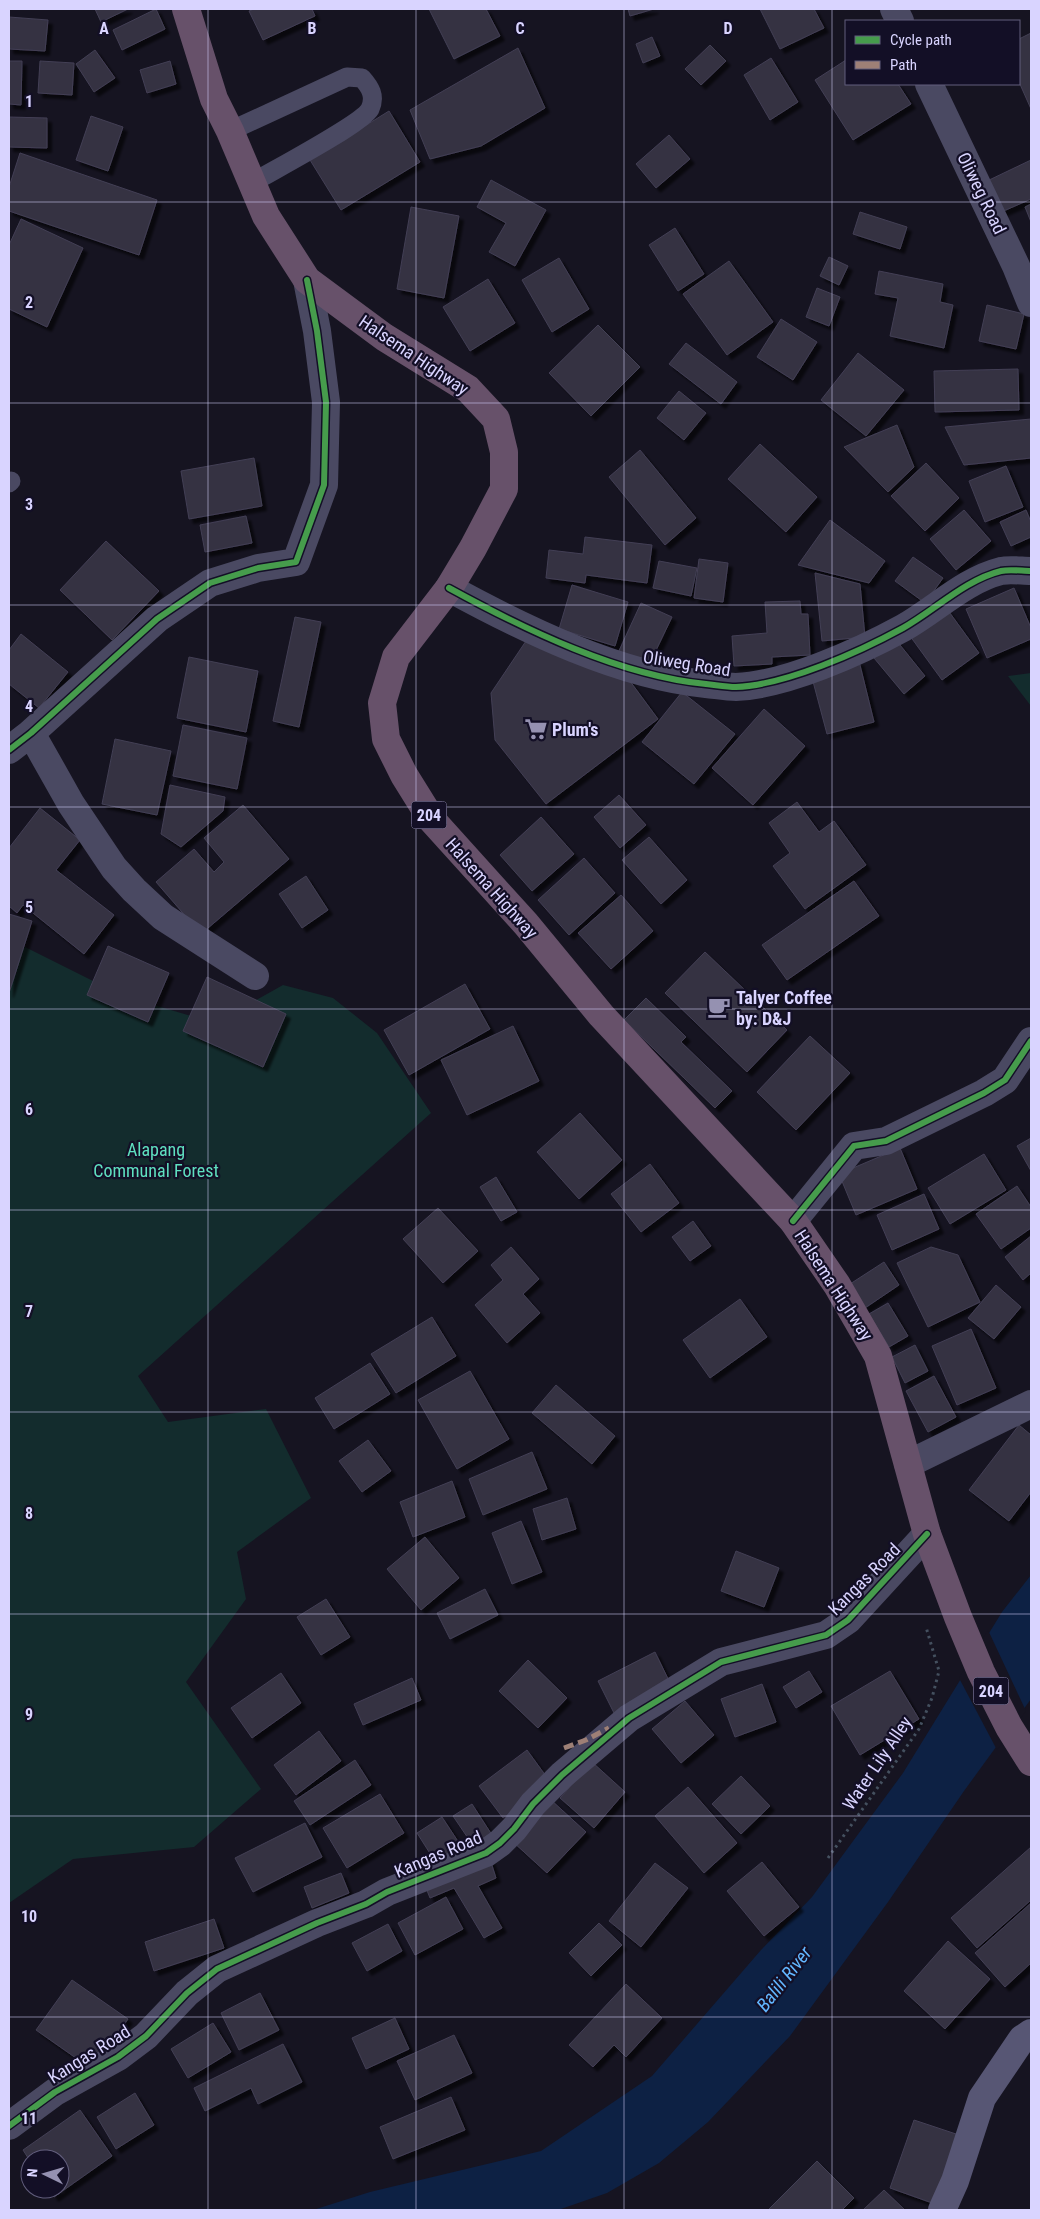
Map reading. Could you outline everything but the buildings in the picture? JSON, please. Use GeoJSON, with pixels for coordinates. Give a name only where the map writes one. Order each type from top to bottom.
{"type":"FeatureCollection","features":[{"type":"Feature","properties":{"kind":"highway","name":"Halsema Highway"},"geometry":{"type":"LineString","coordinates":[[186,9],[214,98],[266,216],[307,280],[384,337],[468,389],[496,419],[504,452],[504,489],[473,548],[449,588],[396,657],[382,703],[386,739],[404,775],[432,820],[526,924],[601,1015],[793,1221],[838,1285],[878,1356],[927,1534],[958,1617],[981,1672],[1009,1727],[1031,1762]]}},
{"type":"Feature","properties":{"kind":"street","name":"Oliweg Road"},"geometry":{"type":"LineString","coordinates":[[929,85],[1016,266],[1031,303]]}},
{"type":"Feature","properties":{"kind":"street"},"geometry":{"type":"LineString","coordinates":[[9,750],[31,734],[156,618],[210,583],[258,568],[296,562],[324,485],[326,402],[317,331],[307,280]]}},
{"type":"Feature","properties":{"kind":"street","name":"Oliweg Road"},"geometry":{"type":"LineString","coordinates":[[449,588],[498,615],[628,668],[686,682],[736,687],[776,681],[821,666],[903,628],[981,578],[1002,571],[1031,571]]}},
{"type":"Feature","properties":{"kind":"street"},"geometry":{"type":"LineString","coordinates":[[31,734],[76,812],[114,868],[134,890],[163,917],[255,976]]}},
{"type":"Feature","properties":{"kind":"street"},"geometry":{"type":"LineString","coordinates":[[793,1221],[854,1146],[886,1141],[991,1089],[1005,1080],[1031,1042]]}},
{"type":"Feature","properties":{"kind":"street"},"geometry":{"type":"LineString","coordinates":[[908,1464],[1031,1404]]}},
{"type":"Feature","properties":{"kind":"street","name":"Kangas Road"},"geometry":{"type":"LineString","coordinates":[[9,2126],[55,2092],[118,2057],[146,2036],[187,1993],[217,1969],[317,1923],[366,1904],[388,1892],[486,1853],[500,1843],[514,1829],[533,1804],[562,1774],[629,1718],[721,1662],[826,1635],[848,1620],[927,1534]]}},
{"type":"Feature","properties":{"kind":"street"},"geometry":{"type":"LineString","coordinates":[[942,2210],[955,2181],[982,2098],[1022,2039],[1031,2032]]}},
{"type":"Feature","properties":{"kind":"lane"},"geometry":{"type":"LineString","coordinates":[[230,131],[347,77],[362,78],[369,86],[373,97],[369,110],[351,126],[252,182]]}},
{"type":"Feature","properties":{"kind":"green space"},"geometry":{"type":"Polygon","coordinates":[[[1031,673],[1031,706],[1008,676],[1031,673]]]}},
{"type":"Feature","properties":{"kind":"green space","name":"Alapang Communal Forest"},"geometry":{"type":"Polygon","coordinates":[[[21,945],[123,996],[215,1023],[283,985],[333,998],[377,1033],[431,1113],[138,1376],[168,1422],[266,1409],[311,1498],[237,1552],[246,1599],[186,1682],[261,1789],[194,1847],[73,1859],[9,1903],[9,960],[21,945]]]}},
{"type":"Feature","properties":{"kind":"water","name":"Balili River"},"geometry":{"type":"Polygon","coordinates":[[[1031,1575],[1031,1699],[964,1791],[888,1902],[790,2036],[708,2122],[659,2163],[607,2193],[558,2210],[313,2210],[370,2192],[541,2151],[652,2076],[761,1950],[812,1897],[903,1773],[1002,1612],[1031,1575]]]}},
{"type":"Feature","properties":{"kind":"pier"},"geometry":{"type":"Polygon","coordinates":[[[988,1630],[1026,1711],[997,1750],[959,1678],[988,1630]]]}},
{"type":"Feature","properties":{"kind":"marked path"},"geometry":{"type":"LineString","coordinates":[[564,1748],[586,1740],[609,1728]]}},
{"type":"Feature","properties":{"kind":"cycle path"},"geometry":{"type":"LineString","coordinates":[[9,750],[31,733],[157,619],[210,583],[258,568],[296,562],[324,485],[326,402],[317,331],[307,280]]}},
{"type":"Feature","properties":{"kind":"cycle path"},"geometry":{"type":"LineString","coordinates":[[449,588],[541,634],[607,661],[673,679],[736,687],[756,685],[799,674],[844,657],[903,628],[963,588],[988,575],[1005,570],[1031,571]]}},
{"type":"Feature","properties":{"kind":"cycle path"},"geometry":{"type":"LineString","coordinates":[[793,1221],[854,1146],[886,1141],[984,1093],[1005,1080],[1031,1041]]}},
{"type":"Feature","properties":{"kind":"cycle path"},"geometry":{"type":"LineString","coordinates":[[9,2126],[55,2092],[118,2057],[146,2036],[187,1993],[217,1969],[317,1923],[366,1904],[387,1892],[486,1853],[500,1843],[514,1829],[533,1804],[562,1775],[629,1718],[721,1662],[826,1635],[848,1620],[927,1534]]}},
{"type":"Feature","properties":{"kind":"place","name":"Plum's"},"geometry":{"type":"Point","coordinates":[536,729]}},
{"type":"Feature","properties":{"kind":"place","name":"Talyer Coffee by: D&J"},"geometry":{"type":"Point","coordinates":[719,1007]}}]}
